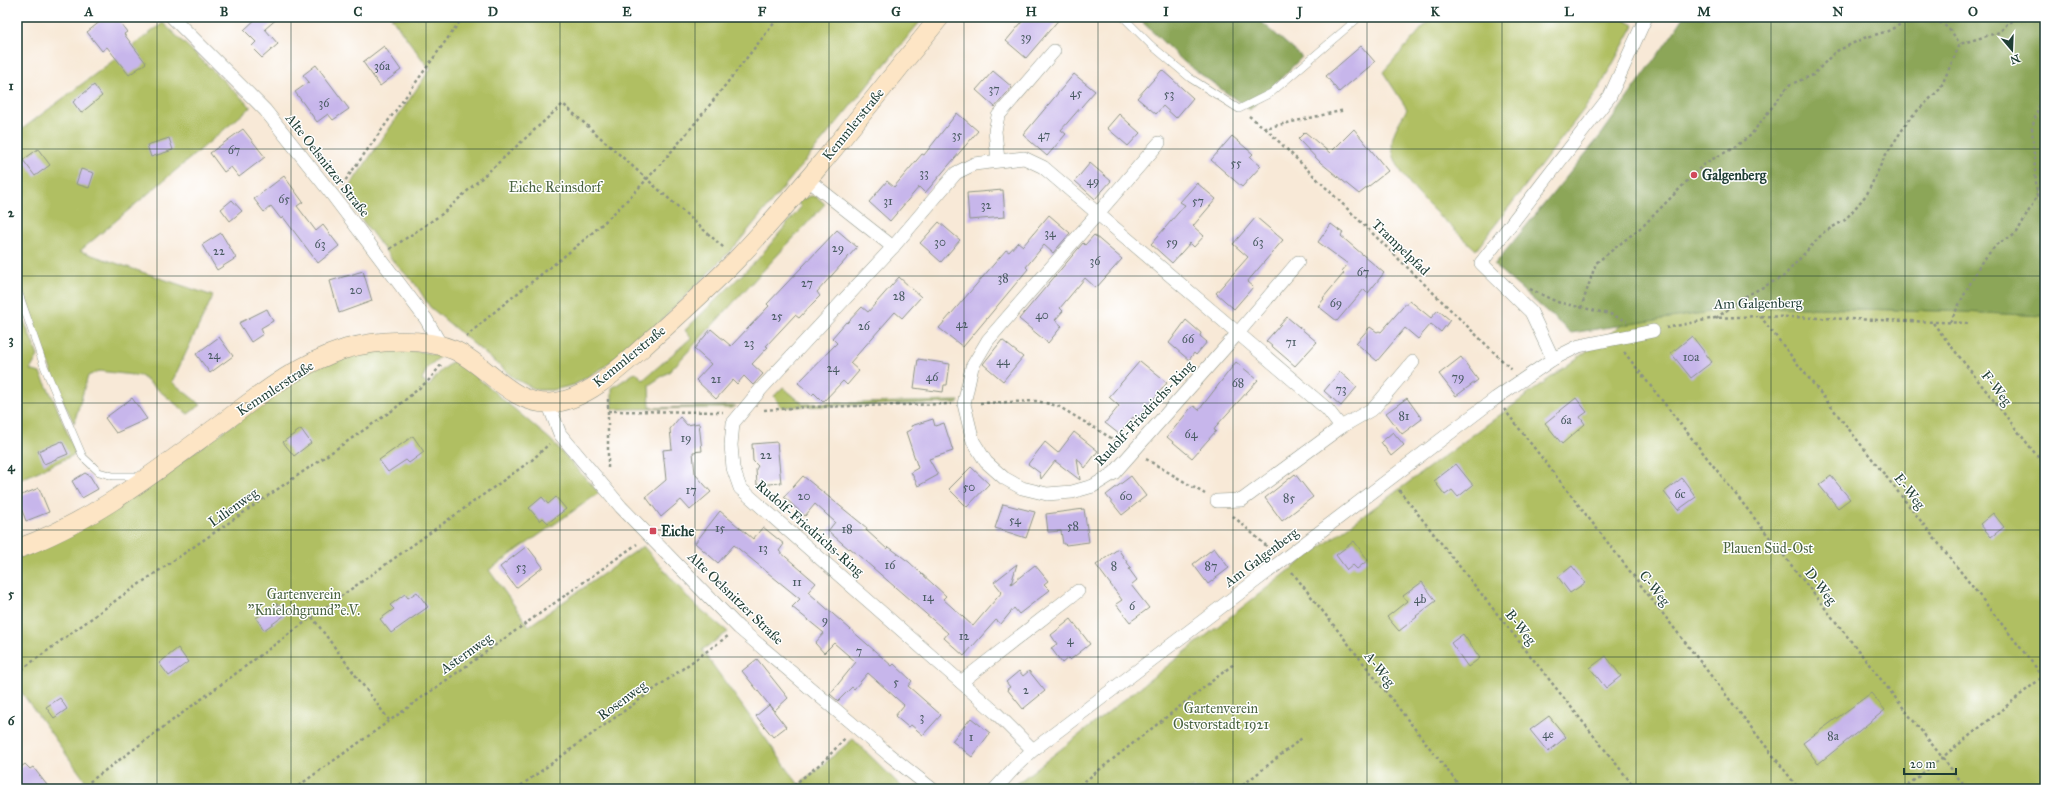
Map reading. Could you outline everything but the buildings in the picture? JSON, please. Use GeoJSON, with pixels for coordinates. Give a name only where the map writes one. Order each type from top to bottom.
{"type":"FeatureCollection","features":[{"type":"Feature","properties":{"kind":"street","name":"Alte Oelsnitzer Straße"},"geometry":{"type":"LineString","coordinates":[[172,17],[265,110],[334,197],[447,348]]}},
{"type":"Feature","properties":{"kind":"street","name":"Kemmlerstraße"},"geometry":{"type":"LineString","coordinates":[[17,549],[73,525],[116,500],[274,385],[312,362],[344,350],[369,344],[395,341],[420,342],[447,348],[476,363],[520,397],[548,403],[575,397],[608,376],[675,319],[737,259],[807,179],[940,17]]}},
{"type":"Feature","properties":{"kind":"street"},"geometry":{"type":"LineString","coordinates":[[1553,359],[1531,312],[1481,263],[1610,96],[1646,17]]}},
{"type":"Feature","properties":{"kind":"street"},"geometry":{"type":"LineString","coordinates":[[998,160],[995,131],[998,116],[1054,51]]}},
{"type":"Feature","properties":{"kind":"street","name":"Rudolf-Friedrichs-Ring"},"geometry":{"type":"LineString","coordinates":[[1159,143],[988,340],[972,367],[964,404],[973,440],[986,462],[1004,478],[1022,488],[1047,494],[1072,492],[1093,486],[1114,473],[1238,333],[1298,262]]}},
{"type":"Feature","properties":{"kind":"street","name":"Rudolf-Friedrichs-Ring"},"geometry":{"type":"LineString","coordinates":[[1033,750],[961,682],[740,488],[733,468],[731,445],[734,423],[761,389],[893,247],[956,173],[974,164],[1024,158],[1043,168],[1098,213],[1327,409],[1341,427]]}},
{"type":"Feature","properties":{"kind":"street"},"geometry":{"type":"LineString","coordinates":[[807,179],[893,247]]}},
{"type":"Feature","properties":{"kind":"street","name":"Am Galgenberg"},"geometry":{"type":"LineString","coordinates":[[995,789],[1033,750],[1496,398],[1553,359],[1579,346],[1653,331]]}},
{"type":"Feature","properties":{"kind":"street"},"geometry":{"type":"LineString","coordinates":[[1217,501],[1242,500],[1341,427],[1374,408],[1413,362]]}},
{"type":"Feature","properties":{"kind":"street","name":"Alte Oelsnitzer Straße"},"geometry":{"type":"LineString","coordinates":[[548,403],[560,434],[621,507],[740,628],[855,727],[932,789]]}},
{"type":"Feature","properties":{"kind":"street"},"geometry":{"type":"LineString","coordinates":[[961,682],[1078,591]]}},
{"type":"Feature","properties":{"kind":"lane"},"geometry":{"type":"LineString","coordinates":[[1124,17],[1151,45],[1190,78],[1239,109],[1272,93],[1356,20]]}},
{"type":"Feature","properties":{"kind":"lane"},"geometry":{"type":"LineString","coordinates":[[17,288],[44,366],[83,457],[99,472],[113,476],[150,476]]}},
{"type":"Feature","properties":{"kind":"path"},"geometry":{"type":"LineString","coordinates":[[334,197],[463,17]]}},
{"type":"Feature","properties":{"kind":"path","name":"Lilienweg"},"geometry":{"type":"LineString","coordinates":[[17,673],[119,598],[393,410],[429,380],[447,348],[542,275],[607,219],[647,180],[779,17]]}},
{"type":"Feature","properties":{"kind":"path"},"geometry":{"type":"LineString","coordinates":[[1581,308],[1596,263],[1644,225],[1705,163],[1730,150],[1750,136],[1789,85],[1813,75],[1835,52],[1864,38],[1888,31],[1914,17]]}},
{"type":"Feature","properties":{"kind":"path"},"geometry":{"type":"LineString","coordinates":[[1922,17],[1937,20],[1950,30],[1960,44]]}},
{"type":"Feature","properties":{"kind":"path"},"geometry":{"type":"LineString","coordinates":[[1715,318],[1746,296],[1784,276],[1824,232],[1845,220],[1867,194],[1885,156],[1910,118],[1940,89],[1960,44],[2000,32],[2007,24],[2020,17]]}},
{"type":"Feature","properties":{"kind":"path"},"geometry":{"type":"LineString","coordinates":[[1950,322],[1981,263],[1997,244],[2016,234],[2037,196],[2032,128],[2045,88]]}},
{"type":"Feature","properties":{"kind":"path"},"geometry":{"type":"LineString","coordinates":[[378,256],[442,214],[563,104],[737,259]]}},
{"type":"Feature","properties":{"kind":"path","name":"Trampelpfad"},"geometry":{"type":"LineString","coordinates":[[1239,109],[1265,128],[1522,380]]}},
{"type":"Feature","properties":{"kind":"path"},"geometry":{"type":"LineString","coordinates":[[1265,128],[1345,110]]}},
{"type":"Feature","properties":{"kind":"path"},"geometry":{"type":"LineString","coordinates":[[1506,288],[1528,288],[1556,302],[1610,314],[1653,331]]}},
{"type":"Feature","properties":{"kind":"path","name":"Am Galgenberg"},"geometry":{"type":"LineString","coordinates":[[1653,331],[1715,318],[1760,316],[1968,323]]}},
{"type":"Feature","properties":{"kind":"path","name":"E-Weg"},"geometry":{"type":"LineString","coordinates":[[1760,316],[2044,677]]}},
{"type":"Feature","properties":{"kind":"path","name":"F-Weg"},"geometry":{"type":"LineString","coordinates":[[1933,322],[2045,466]]}},
{"type":"Feature","properties":{"kind":"path","name":"D-Weg"},"geometry":{"type":"LineString","coordinates":[[1614,340],[1968,789]]}},
{"type":"Feature","properties":{"kind":"path"},"geometry":{"type":"LineString","coordinates":[[608,376],[608,490]]}},
{"type":"Feature","properties":{"kind":"path","name":"C-Weg"},"geometry":{"type":"LineString","coordinates":[[1496,398],[1800,789]]}},
{"type":"Feature","properties":{"kind":"path"},"geometry":{"type":"LineString","coordinates":[[80,789],[312,617],[532,460],[560,434]]}},
{"type":"Feature","properties":{"kind":"path","name":"B-Weg"},"geometry":{"type":"LineString","coordinates":[[1390,478],[1636,789]]}},
{"type":"Feature","properties":{"kind":"path","name":"Asternweg"},"geometry":{"type":"LineString","coordinates":[[294,789],[650,535]]}},
{"type":"Feature","properties":{"kind":"path","name":"A-Weg"},"geometry":{"type":"LineString","coordinates":[[1283,560],[1462,789]]}},
{"type":"Feature","properties":{"kind":"path"},"geometry":{"type":"LineString","coordinates":[[312,617],[389,720]]}},
{"type":"Feature","properties":{"kind":"path","name":"Rosenweg"},"geometry":{"type":"LineString","coordinates":[[516,789],[740,628]]}},
{"type":"Feature","properties":{"kind":"path"},"geometry":{"type":"LineString","coordinates":[[1075,789],[1235,663]]}},
{"type":"Feature","properties":{"kind":"path"},"geometry":{"type":"LineString","coordinates":[[1902,789],[2044,677]]}},
{"type":"Feature","properties":{"kind":"path"},"geometry":{"type":"LineString","coordinates":[[789,789],[825,760],[855,727]]}},
{"type":"Feature","properties":{"kind":"path"},"geometry":{"type":"LineString","coordinates":[[1238,789],[1302,738]]}},
{"type":"Feature","properties":{"kind":"green space","name":"Eiche Reinsdorf"},"geometry":{"type":"Polygon","coordinates":[[[391,17],[924,17],[736,245],[658,324],[604,367],[574,385],[553,390],[537,390],[515,379],[430,307],[416,285],[393,261],[356,212],[356,207],[345,193],[431,68],[425,63],[391,17]]]}},
{"type":"Feature","properties":{"kind":"green space"},"geometry":{"type":"Polygon","coordinates":[[[1137,17],[1256,17],[1302,57],[1250,110],[1184,62],[1137,17]]]}},
{"type":"Feature","properties":{"kind":"green space"},"geometry":{"type":"Polygon","coordinates":[[[1432,17],[1619,17],[1634,25],[1598,91],[1476,250],[1424,201],[1411,186],[1394,157],[1392,143],[1394,134],[1407,109],[1383,72],[1432,17]]]}},
{"type":"Feature","properties":{"kind":"green space"},"geometry":{"type":"Polygon","coordinates":[[[1684,17],[2045,17],[2045,316],[1943,311],[1768,307],[1716,311],[1571,333],[1494,265],[1601,135],[1684,17]]]}},
{"type":"Feature","properties":{"kind":"green space"},"geometry":{"type":"Polygon","coordinates":[[[163,23],[251,107],[80,251],[213,296],[172,382],[201,405],[188,414],[141,376],[99,371],[88,376],[74,423],[63,401],[17,282],[17,184],[19,182],[17,180],[17,133],[163,23]]]}},
{"type":"Feature","properties":{"kind":"green space"},"geometry":{"type":"Polygon","coordinates":[[[811,196],[817,197],[825,204],[670,371],[649,385],[650,408],[736,406],[731,408],[612,409],[612,388],[636,372],[643,380],[691,338],[685,330],[758,259],[801,207],[798,203],[801,199],[811,196]]]}},
{"type":"Feature","properties":{"kind":"green space"},"geometry":{"type":"Polygon","coordinates":[[[17,303],[38,356],[30,370],[40,373],[53,398],[76,454],[17,481],[17,303]]]}},
{"type":"Feature","properties":{"kind":"green space","name":"Plauen Süd-Ost"},"geometry":{"type":"Polygon","coordinates":[[[1768,307],[1943,311],[2045,316],[2045,789],[1010,789],[1295,566],[1622,325],[1716,311],[1768,307]]]}},
{"type":"Feature","properties":{"kind":"green space","name":"Gartenverein \"Knielohgrund\"e.V."},"geometry":{"type":"Polygon","coordinates":[[[380,350],[419,351],[441,356],[427,368],[422,380],[429,386],[439,373],[453,361],[473,374],[551,440],[599,493],[489,570],[529,626],[643,546],[693,603],[728,632],[702,650],[799,785],[853,739],[904,789],[85,789],[89,786],[17,686],[17,558],[46,548],[133,495],[312,369],[344,356],[380,350]]]}},
{"type":"Feature","properties":{"kind":"green space"},"geometry":{"type":"Polygon","coordinates":[[[783,387],[803,404],[959,401],[958,403],[781,407],[774,396],[783,387]]]}},
{"type":"Feature","properties":{"kind":"place","name":"Galgenberg"},"geometry":{"type":"Point","coordinates":[1694,175]}},
{"type":"Feature","properties":{"kind":"place","name":"Eiche"},"geometry":{"type":"Point","coordinates":[653,531]}},
{"type":"Feature","properties":{"kind":"park label","name":"Gartenverein Ostvorstadt 1921"},"geometry":{"type":"Point","coordinates":[1221,716]}}]}
